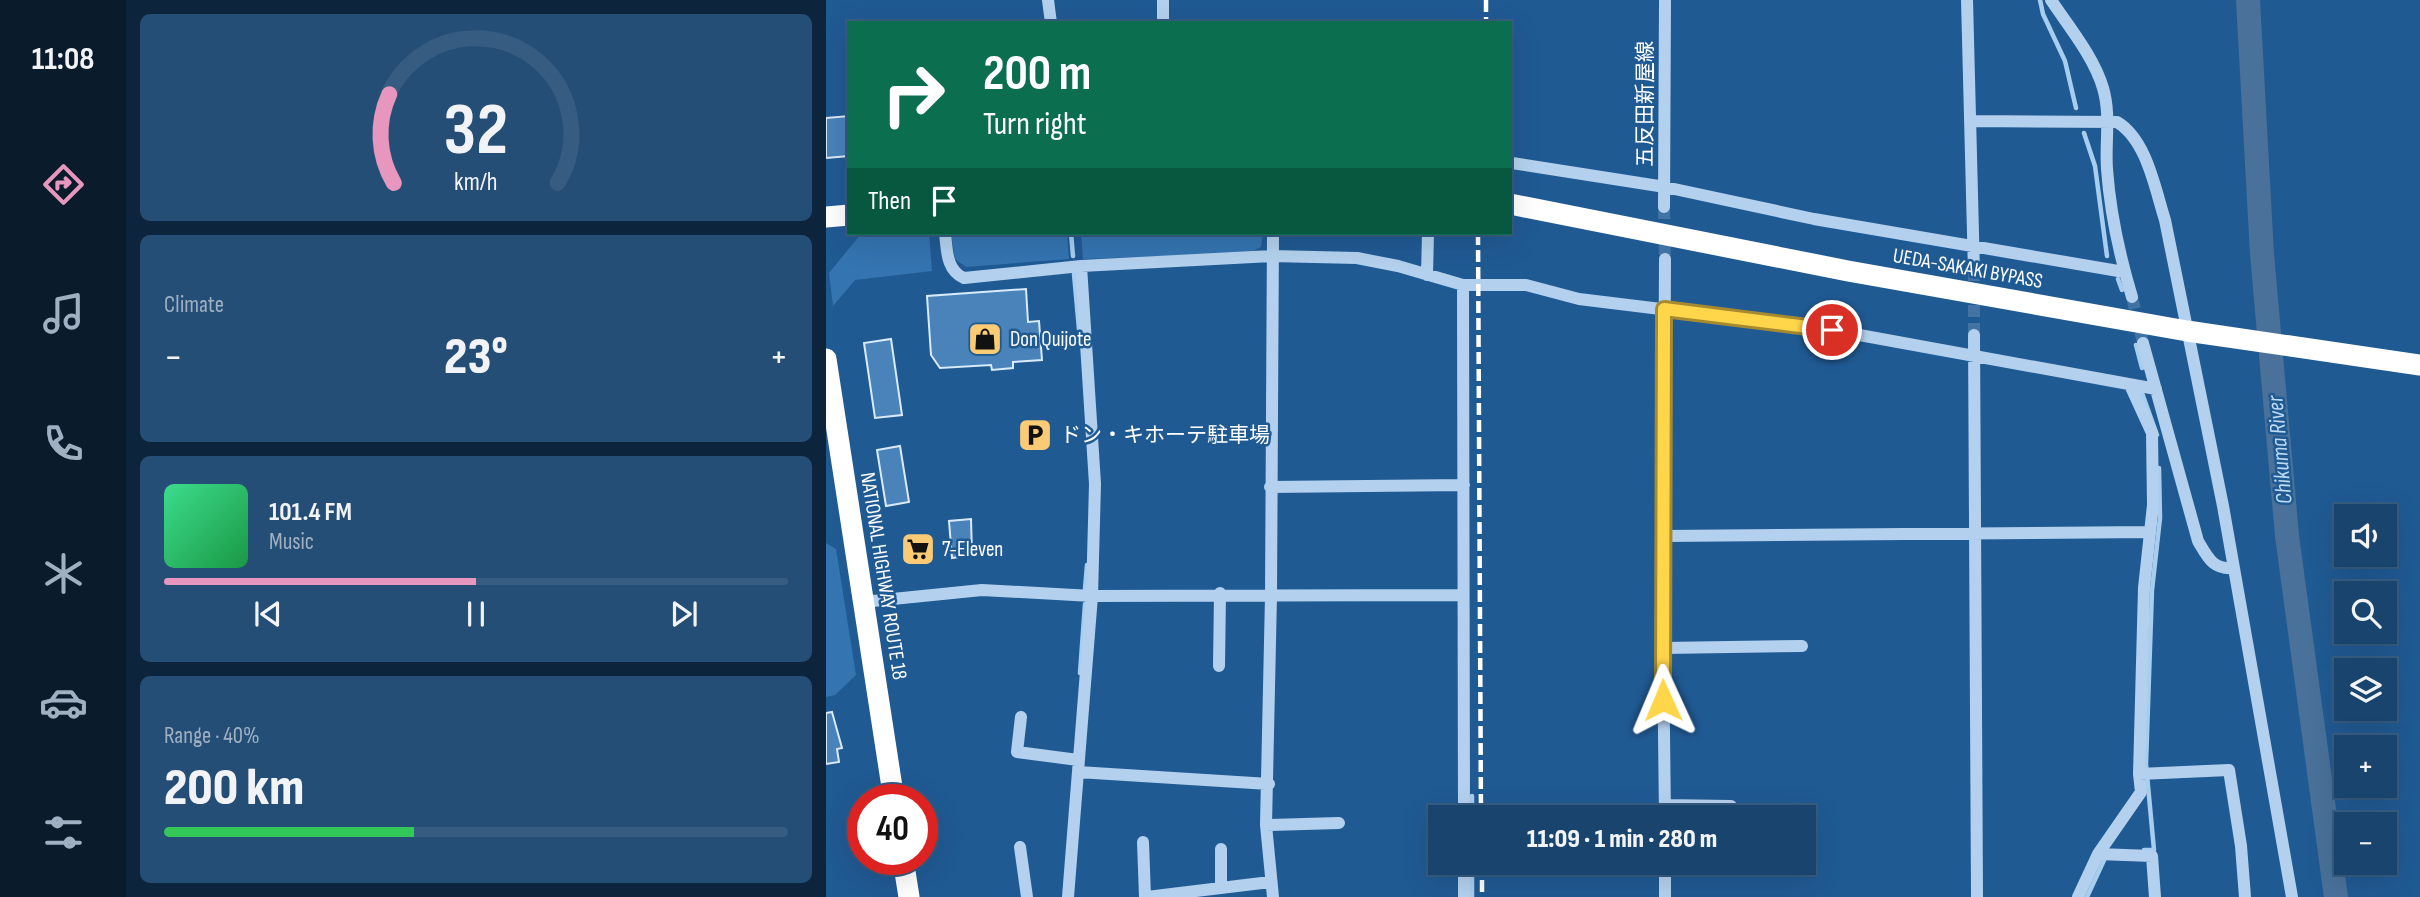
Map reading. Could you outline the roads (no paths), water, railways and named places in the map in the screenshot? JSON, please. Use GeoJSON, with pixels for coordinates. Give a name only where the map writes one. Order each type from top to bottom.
{"type":"FeatureCollection","features":[{"type":"Feature","properties":{"kind":"highway","name":"UEDA-SAKAKI BYPASS"},"geometry":{"type":"LineString","coordinates":[[1512,204],[1848,271],[2187,331],[2420,365]]}},
{"type":"Feature","properties":{"kind":"highway"},"geometry":{"type":"LineString","coordinates":[[826,217],[847,215]]}},
{"type":"Feature","properties":{"kind":"highway","name":"NATIONAL HIGHWAY ROUTE 18"},"geometry":{"type":"LineString","coordinates":[[826,359],[891,784]]}},
{"type":"Feature","properties":{"kind":"highway"},"geometry":{"type":"LineString","coordinates":[[906,875],[909,897]]}},
{"type":"Feature","properties":{"kind":"street"},"geometry":{"type":"LineString","coordinates":[[1048,0],[1051,21]]}},
{"type":"Feature","properties":{"kind":"street"},"geometry":{"type":"LineString","coordinates":[[1163,0],[1163,21]]}},
{"type":"Feature","properties":{"kind":"street","name":"五反田新屋線"},"geometry":{"type":"LineString","coordinates":[[1664,207],[1665,0]]}},
{"type":"Feature","properties":{"kind":"street"},"geometry":{"type":"LineString","coordinates":[[1967,0],[1975,272]]}},
{"type":"Feature","properties":{"kind":"street"},"geometry":{"type":"LineString","coordinates":[[2051,0],[2076,37],[2103,88],[2108,120],[2107,170],[2124,272],[2132,297]]}},
{"type":"Feature","properties":{"kind":"street"},"geometry":{"type":"LineString","coordinates":[[1971,121],[2108,120],[2126,128],[2151,174],[2165,220],[2234,568],[2292,897]]}},
{"type":"Feature","properties":{"kind":"street"},"geometry":{"type":"LineString","coordinates":[[1512,163],[1665,187],[1815,219],[2124,272]]}},
{"type":"Feature","properties":{"kind":"street"},"geometry":{"type":"LineString","coordinates":[[945,235],[950,266],[955,274],[964,278],[1081,266],[1272,256],[1357,258],[1463,285],[1526,285],[1579,299],[1832,330],[2156,389]]}},
{"type":"Feature","properties":{"kind":"street"},"geometry":{"type":"LineString","coordinates":[[1273,235],[1269,784],[1266,825],[1273,897]]}},
{"type":"Feature","properties":{"kind":"street"},"geometry":{"type":"LineString","coordinates":[[1427,275],[1428,235]]}},
{"type":"Feature","properties":{"kind":"street"},"geometry":{"type":"LineString","coordinates":[[1665,259],[1662,648],[1665,805]]}},
{"type":"Feature","properties":{"kind":"street"},"geometry":{"type":"LineString","coordinates":[[1068,897],[1092,596],[1095,484],[1081,266]]}},
{"type":"Feature","properties":{"kind":"street"},"geometry":{"type":"LineString","coordinates":[[1463,285],[1464,805]]}},
{"type":"Feature","properties":{"kind":"street"},"geometry":{"type":"LineString","coordinates":[[1974,335],[1972,355],[1976,535],[1977,897]]}},
{"type":"Feature","properties":{"kind":"street"},"geometry":{"type":"LineString","coordinates":[[2143,343],[2199,541],[2212,564],[2222,569],[2234,568]]}},
{"type":"Feature","properties":{"kind":"street"},"geometry":{"type":"LineString","coordinates":[[2078,897],[2141,792],[2144,774],[2144,588],[2153,505],[2152,433],[2130,385]]}},
{"type":"Feature","properties":{"kind":"street"},"geometry":{"type":"LineString","coordinates":[[1270,487],[1464,485]]}},
{"type":"Feature","properties":{"kind":"street"},"geometry":{"type":"LineString","coordinates":[[1663,536],[2150,532]]}},
{"type":"Feature","properties":{"kind":"street"},"geometry":{"type":"LineString","coordinates":[[863,602],[982,590],[1092,596],[1220,593],[1271,596],[1463,595]]}},
{"type":"Feature","properties":{"kind":"street"},"geometry":{"type":"LineString","coordinates":[[1219,666],[1220,593]]}},
{"type":"Feature","properties":{"kind":"street"},"geometry":{"type":"LineString","coordinates":[[1662,648],[1802,646]]}},
{"type":"Feature","properties":{"kind":"street"},"geometry":{"type":"LineString","coordinates":[[1021,717],[1017,752],[1078,766],[1269,784]]}},
{"type":"Feature","properties":{"kind":"street"},"geometry":{"type":"LineString","coordinates":[[2144,774],[2229,770],[2241,846],[2245,897]]}},
{"type":"Feature","properties":{"kind":"street"},"geometry":{"type":"LineString","coordinates":[[1266,825],[1339,823]]}},
{"type":"Feature","properties":{"kind":"street"},"geometry":{"type":"LineString","coordinates":[[1143,842],[1146,897],[1270,882]]}},
{"type":"Feature","properties":{"kind":"street"},"geometry":{"type":"LineString","coordinates":[[1020,847],[1027,897]]}},
{"type":"Feature","properties":{"kind":"street"},"geometry":{"type":"LineString","coordinates":[[1221,849],[1221,888]]}},
{"type":"Feature","properties":{"kind":"street"},"geometry":{"type":"LineString","coordinates":[[2103,854],[2152,856],[2155,897]]}},
{"type":"Feature","properties":{"kind":"street"},"geometry":{"type":"LineString","coordinates":[[1464,875],[1464,897]]}},
{"type":"Feature","properties":{"kind":"street"},"geometry":{"type":"LineString","coordinates":[[1665,875],[1665,897]]}},
{"type":"Feature","properties":{"kind":"waterway"},"geometry":{"type":"LineString","coordinates":[[2040,0],[2043,14],[2065,61],[2076,108]]}},
{"type":"Feature","properties":{"kind":"waterway","name":"Chikuma River"},"geometry":{"type":"LineString","coordinates":[[2248,0],[2262,254],[2287,536],[2336,897]]}},
{"type":"Feature","properties":{"kind":"waterway"},"geometry":{"type":"LineString","coordinates":[[2084,133],[2095,166],[2107,256]]}},
{"type":"Feature","properties":{"kind":"waterway"},"geometry":{"type":"LineString","coordinates":[[1071,235],[1073,256]]}},
{"type":"Feature","properties":{"kind":"waterway"},"geometry":{"type":"LineString","coordinates":[[1074,274],[1079,329]]}},
{"type":"Feature","properties":{"kind":"waterway"},"geometry":{"type":"LineString","coordinates":[[2118,279],[2122,290]]}},
{"type":"Feature","properties":{"kind":"waterway"},"geometry":{"type":"LineString","coordinates":[[2136,345],[2142,368]]}},
{"type":"Feature","properties":{"kind":"waterway"},"geometry":{"type":"LineString","coordinates":[[2142,393],[2157,435]]}},
{"type":"Feature","properties":{"kind":"waterway"},"geometry":{"type":"LineString","coordinates":[[2144,850],[2154,850],[2146,764],[2152,590],[2160,518],[2159,468]]}},
{"type":"Feature","properties":{"kind":"waterway"},"geometry":{"type":"LineString","coordinates":[[1085,589],[1087,565]]}},
{"type":"Feature","properties":{"kind":"waterway"},"geometry":{"type":"LineString","coordinates":[[1080,673],[1085,604]]}},
{"type":"Feature","properties":{"kind":"waterway"},"geometry":{"type":"LineString","coordinates":[[1472,796],[1472,805]]}},
{"type":"Feature","properties":{"kind":"waterway"},"geometry":{"type":"LineString","coordinates":[[2087,897],[2105,858]]}},
{"type":"Feature","properties":{"kind":"waterway"},"geometry":{"type":"LineString","coordinates":[[1472,875],[1472,897]]}},
{"type":"Feature","properties":{"kind":"tunnel"},"geometry":{"type":"LineString","coordinates":[[1664,207],[1665,259]]}},
{"type":"Feature","properties":{"kind":"tunnel"},"geometry":{"type":"LineString","coordinates":[[1974,272],[1974,335]]}},
{"type":"Feature","properties":{"kind":"tunnel"},"geometry":{"type":"LineString","coordinates":[[2132,297],[2143,343]]}},
{"type":"Feature","properties":{"kind":"railway"},"geometry":{"type":"LineString","coordinates":[[1486,0],[1486,21]]}},
{"type":"Feature","properties":{"kind":"railway"},"geometry":{"type":"LineString","coordinates":[[1478,235],[1481,805]]}},
{"type":"Feature","properties":{"kind":"railway"},"geometry":{"type":"LineString","coordinates":[[1482,875],[1482,897]]}},
{"type":"Feature","properties":{"kind":"place","name":"Don Quijote"},"geometry":{"type":"Point","coordinates":[985,339]}},
{"type":"Feature","properties":{"kind":"place","name":"ドン・キホーテ駐車場"},"geometry":{"type":"Point","coordinates":[1035,435]}},
{"type":"Feature","properties":{"kind":"place","name":"7-Eleven"},"geometry":{"type":"Point","coordinates":[918,549]}}]}
